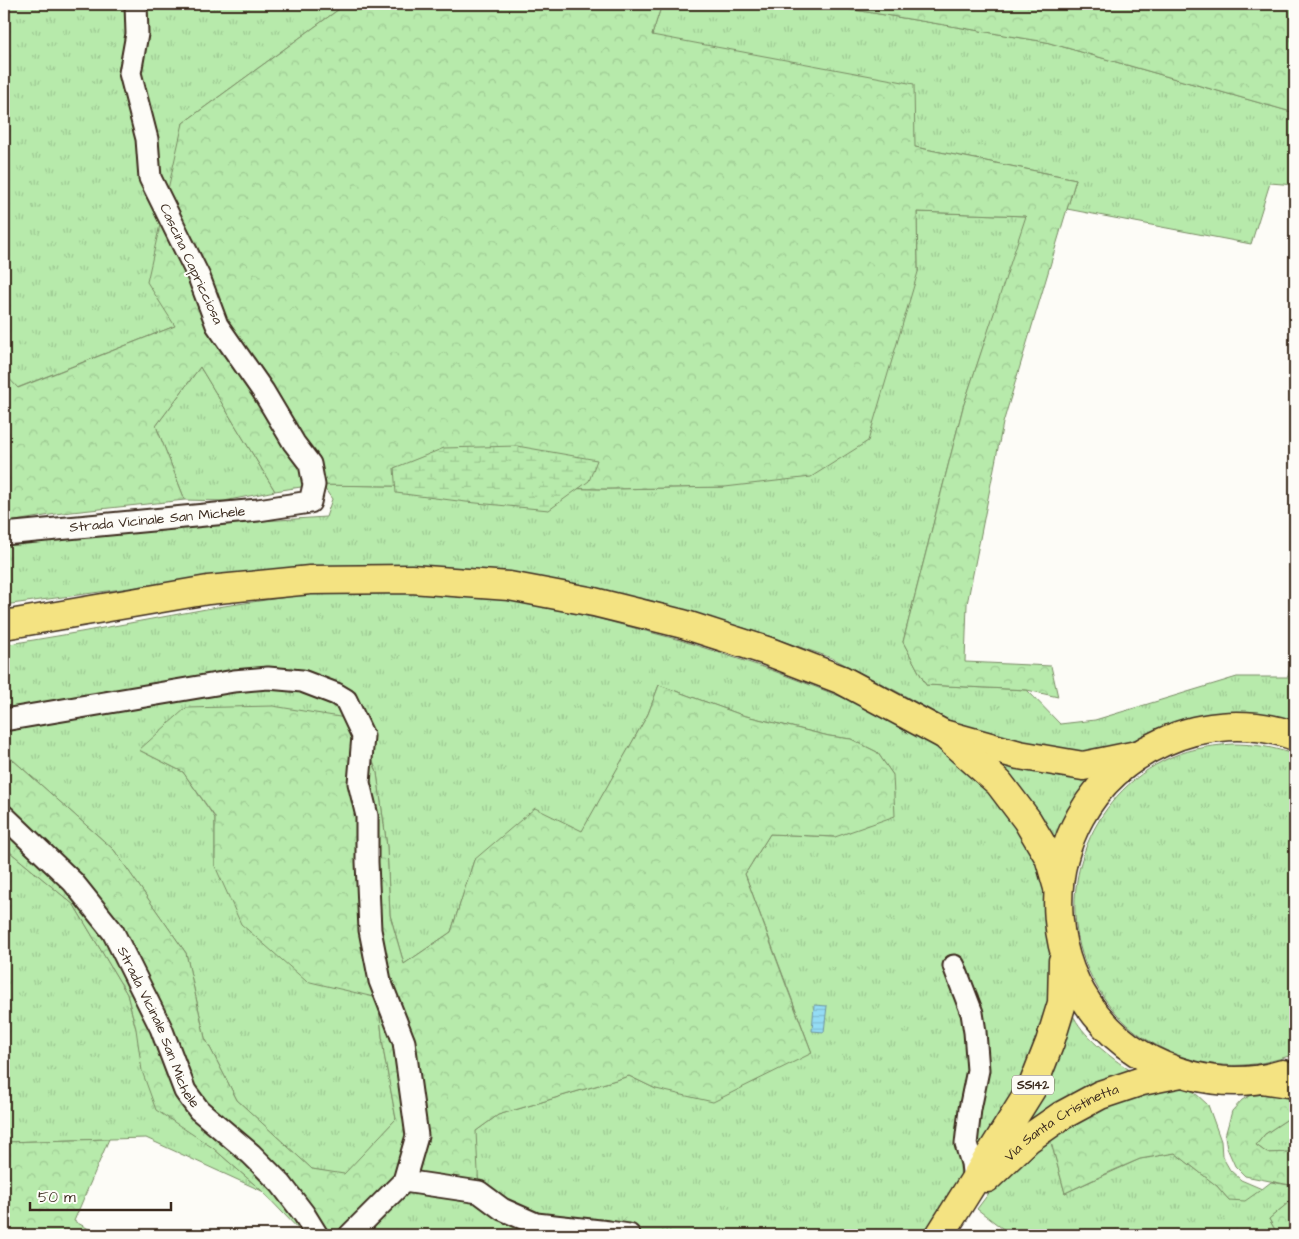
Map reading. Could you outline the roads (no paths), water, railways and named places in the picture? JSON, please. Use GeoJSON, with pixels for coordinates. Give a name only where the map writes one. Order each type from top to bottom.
{"type":"FeatureCollection","features":[{"type":"Feature","properties":{"kind":"main road"},"geometry":{"type":"LineString","coordinates":[[4,625],[208,590],[310,580],[411,579],[509,586],[594,602],[656,617],[767,651],[842,680],[943,734],[1020,755],[1083,766],[1137,755]]}},
{"type":"Feature","properties":{"kind":"main road"},"geometry":{"type":"LineString","coordinates":[[1293,734],[1251,726],[1210,728],[1170,738],[1137,755],[1106,782],[1081,815],[1072,833],[1061,868],[1057,909],[1063,950],[1077,986],[1098,1018],[1113,1033],[1146,1058],[1181,1073],[1219,1081],[1261,1079],[1295,1070]]}},
{"type":"Feature","properties":{"kind":"main road"},"geometry":{"type":"LineString","coordinates":[[943,734],[999,783],[1027,820],[1048,857],[1058,888]]}},
{"type":"Feature","properties":{"kind":"main road","name":"Via Santa Cristinetta"},"geometry":{"type":"LineString","coordinates":[[940,1235],[1032,1088],[1050,1042],[1062,1003],[1063,950]]}},
{"type":"Feature","properties":{"kind":"main road","name":"Via Santa Cristinetta"},"geometry":{"type":"LineString","coordinates":[[959,1205],[1028,1139],[1060,1116],[1108,1092],[1142,1081],[1181,1073]]}},
{"type":"Feature","properties":{"kind":"main road"},"geometry":{"type":"LineString","coordinates":[[1261,1079],[1295,1084]]}},
{"type":"Feature","properties":{"kind":"street","name":"Cascina Capricciosa"},"geometry":{"type":"LineString","coordinates":[[136,4],[137,34],[130,72],[147,139],[150,178],[199,277],[217,325],[263,391],[294,443],[310,464],[314,485],[310,502]]}},
{"type":"Feature","properties":{"kind":"street","name":"Strada Vicinale San Michele"},"geometry":{"type":"LineString","coordinates":[[4,534],[258,510],[310,502]]}},
{"type":"Feature","properties":{"kind":"street"},"geometry":{"type":"LineString","coordinates":[[4,720],[234,681],[268,678],[302,681],[336,694],[346,700],[364,736],[359,783],[366,816],[370,930],[380,981],[404,1042],[417,1136],[404,1180],[350,1235]]}},
{"type":"Feature","properties":{"kind":"street","name":"Strada Vicinale San Michele"},"geometry":{"type":"LineString","coordinates":[[4,816],[73,882],[113,932],[161,1028],[185,1090],[199,1110],[251,1154],[281,1184],[317,1235]]}},
{"type":"Feature","properties":{"kind":"street"},"geometry":{"type":"LineString","coordinates":[[954,966],[972,1013],[975,1032],[978,1070],[970,1109],[966,1144],[972,1162],[974,1181]]}},
{"type":"Feature","properties":{"kind":"street"},"geometry":{"type":"LineString","coordinates":[[404,1180],[479,1192],[502,1209],[536,1224],[629,1235]]}},
{"type":"Feature","properties":{"kind":"water"},"geometry":{"type":"Polygon","coordinates":[[[814,1005],[827,1006],[824,1032],[812,1031],[814,1005]]]}}]}
